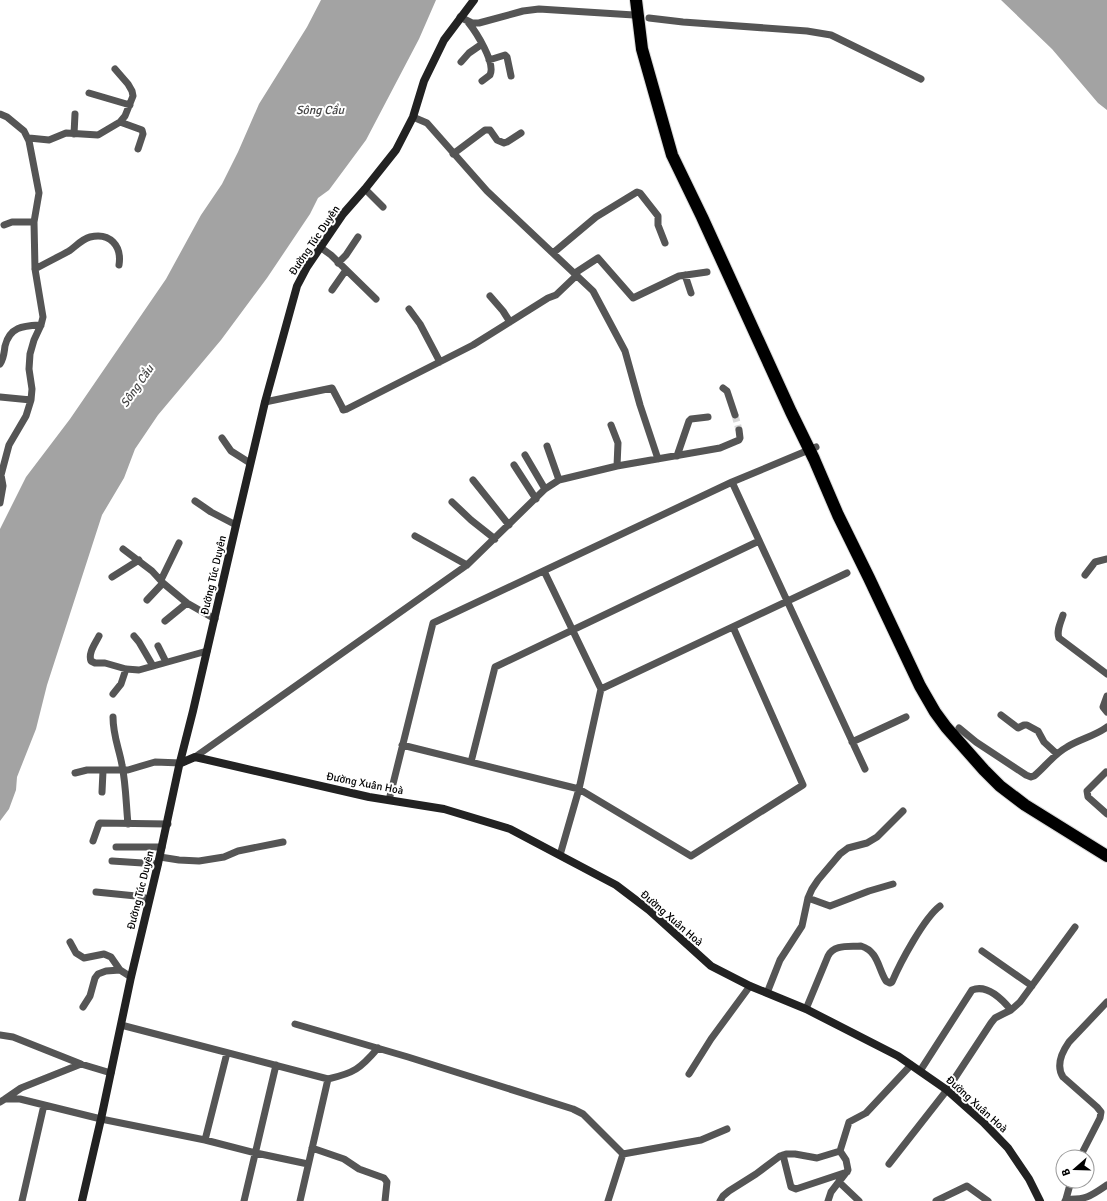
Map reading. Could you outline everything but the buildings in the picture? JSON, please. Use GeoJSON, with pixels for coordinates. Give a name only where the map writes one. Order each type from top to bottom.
{"type":"FeatureCollection","features":[{"type":"Feature","properties":{"kind":"highway"},"geometry":{"type":"LineString","coordinates":[[636,0],[642,49],[672,155],[791,412],[813,448],[838,515],[912,672],[938,717],[984,770],[1000,786],[1025,805],[1107,856]]}},
{"type":"Feature","properties":{"kind":"highway"},"geometry":{"type":"LineString","coordinates":[[642,0],[654,70],[678,151],[783,379],[813,448],[876,576],[917,668],[929,691],[964,741],[1010,786],[1033,803],[1107,848]]}},
{"type":"Feature","properties":{"kind":"street","name":"Đường Túc Duyên"},"geometry":{"type":"LineString","coordinates":[[82,1201],[131,977],[168,824],[180,763],[208,651],[250,463],[297,286],[307,267],[343,214],[365,190],[396,150],[413,117],[419,96],[444,40],[474,0]]}},
{"type":"Feature","properties":{"kind":"street"},"geometry":{"type":"LineString","coordinates":[[468,22],[479,23],[532,9],[634,15]]}},
{"type":"Feature","properties":{"kind":"street"},"geometry":{"type":"LineString","coordinates":[[460,17],[468,22],[482,44],[489,60],[492,73],[482,81]]}},
{"type":"Feature","properties":{"kind":"street"},"geometry":{"type":"LineString","coordinates":[[648,18],[807,31],[831,35],[921,79]]}},
{"type":"Feature","properties":{"kind":"street"},"geometry":{"type":"LineString","coordinates":[[461,62],[482,44]]}},
{"type":"Feature","properties":{"kind":"street"},"geometry":{"type":"LineString","coordinates":[[489,60],[505,55],[511,76]]}},
{"type":"Feature","properties":{"kind":"street"},"geometry":{"type":"LineString","coordinates":[[29,138],[49,140],[63,134],[98,135],[120,122],[125,116],[133,96],[132,91],[115,69]]}},
{"type":"Feature","properties":{"kind":"street"},"geometry":{"type":"LineString","coordinates":[[89,93],[130,105]]}},
{"type":"Feature","properties":{"kind":"street"},"geometry":{"type":"LineString","coordinates":[[0,114],[7,117],[24,131],[29,138],[38,192],[34,222],[35,269],[43,317],[30,354],[29,369],[32,389],[31,400],[26,416],[9,445],[0,477],[3,486],[0,503]]}},
{"type":"Feature","properties":{"kind":"street"},"geometry":{"type":"LineString","coordinates":[[74,134],[75,114]]}},
{"type":"Feature","properties":{"kind":"street"},"geometry":{"type":"LineString","coordinates":[[413,117],[427,123],[487,191],[593,291],[623,346],[658,459]]}},
{"type":"Feature","properties":{"kind":"street"},"geometry":{"type":"LineString","coordinates":[[120,122],[142,130],[138,149]]}},
{"type":"Feature","properties":{"kind":"street"},"geometry":{"type":"LineString","coordinates":[[453,154],[485,130],[490,130],[497,140],[504,143],[521,133]]}},
{"type":"Feature","properties":{"kind":"street"},"geometry":{"type":"LineString","coordinates":[[365,190],[383,207]]}},
{"type":"Feature","properties":{"kind":"street"},"geometry":{"type":"LineString","coordinates":[[553,253],[596,217],[637,192],[640,193],[658,216],[657,223],[665,243]]}},
{"type":"Feature","properties":{"kind":"street"},"geometry":{"type":"LineString","coordinates":[[4,225],[12,222],[34,222]]}},
{"type":"Feature","properties":{"kind":"street"},"geometry":{"type":"LineString","coordinates":[[35,269],[68,251],[87,238],[104,236],[109,238],[116,246],[120,258],[119,266]]}},
{"type":"Feature","properties":{"kind":"street"},"geometry":{"type":"LineString","coordinates":[[338,263],[346,255],[358,237]]}},
{"type":"Feature","properties":{"kind":"street"},"geometry":{"type":"LineString","coordinates":[[320,248],[331,255],[376,299]]}},
{"type":"Feature","properties":{"kind":"street"},"geometry":{"type":"LineString","coordinates":[[265,402],[330,388],[334,389],[344,410],[347,409],[440,362],[473,344],[548,298],[556,295],[576,274],[598,258],[634,298],[675,277],[707,272]]}},
{"type":"Feature","properties":{"kind":"street"},"geometry":{"type":"LineString","coordinates":[[332,290],[346,270]]}},
{"type":"Feature","properties":{"kind":"street"},"geometry":{"type":"LineString","coordinates":[[685,275],[692,293]]}},
{"type":"Feature","properties":{"kind":"street"},"geometry":{"type":"LineString","coordinates":[[490,296],[503,310],[510,322]]}},
{"type":"Feature","properties":{"kind":"street"},"geometry":{"type":"LineString","coordinates":[[409,309],[420,324],[440,362]]}},
{"type":"Feature","properties":{"kind":"street"},"geometry":{"type":"LineString","coordinates":[[0,364],[4,356],[8,337],[12,332],[20,328],[41,325]]}},
{"type":"Feature","properties":{"kind":"street"},"geometry":{"type":"LineString","coordinates":[[723,388],[727,391],[735,416]]}},
{"type":"Feature","properties":{"kind":"street"},"geometry":{"type":"LineString","coordinates":[[0,397],[31,400]]}},
{"type":"Feature","properties":{"kind":"street"},"geometry":{"type":"LineString","coordinates":[[678,456],[691,419],[708,417]]}},
{"type":"Feature","properties":{"kind":"street"},"geometry":{"type":"LineString","coordinates":[[611,425],[618,441],[617,466]]}},
{"type":"Feature","properties":{"kind":"street"},"geometry":{"type":"LineString","coordinates":[[75,773],[87,770],[123,770],[155,762],[180,763],[195,757],[468,565],[545,489],[559,480],[617,466],[723,447],[739,440],[739,430]]}},
{"type":"Feature","properties":{"kind":"street"},"geometry":{"type":"LineString","coordinates":[[222,438],[231,451],[250,463]]}},
{"type":"Feature","properties":{"kind":"street"},"geometry":{"type":"LineString","coordinates":[[547,446],[559,480]]}},
{"type":"Feature","properties":{"kind":"street"},"geometry":{"type":"LineString","coordinates":[[389,800],[432,623],[732,482],[813,448]]}},
{"type":"Feature","properties":{"kind":"street"},"geometry":{"type":"LineString","coordinates":[[525,455],[545,489]]}},
{"type":"Feature","properties":{"kind":"street"},"geometry":{"type":"LineString","coordinates":[[514,465],[536,499]]}},
{"type":"Feature","properties":{"kind":"street"},"geometry":{"type":"LineString","coordinates":[[474,480],[509,525]]}},
{"type":"Feature","properties":{"kind":"street"},"geometry":{"type":"LineString","coordinates":[[732,482],[865,770]]}},
{"type":"Feature","properties":{"kind":"street"},"geometry":{"type":"LineString","coordinates":[[195,501],[211,512],[236,525]]}},
{"type":"Feature","properties":{"kind":"street"},"geometry":{"type":"LineString","coordinates":[[452,502],[471,520],[495,539]]}},
{"type":"Feature","properties":{"kind":"street"},"geometry":{"type":"LineString","coordinates":[[415,536],[468,565]]}},
{"type":"Feature","properties":{"kind":"street"},"geometry":{"type":"LineString","coordinates":[[471,762],[495,667],[759,541]]}},
{"type":"Feature","properties":{"kind":"street"},"geometry":{"type":"LineString","coordinates":[[147,600],[162,582],[178,543]]}},
{"type":"Feature","properties":{"kind":"street"},"geometry":{"type":"LineString","coordinates":[[123,549],[139,560],[187,603],[215,619]]}},
{"type":"Feature","properties":{"kind":"street"},"geometry":{"type":"LineString","coordinates":[[1084,575],[1095,562],[1107,559]]}},
{"type":"Feature","properties":{"kind":"street"},"geometry":{"type":"LineString","coordinates":[[112,577],[139,560]]}},
{"type":"Feature","properties":{"kind":"street"},"geometry":{"type":"LineString","coordinates":[[544,571],[601,689],[579,789],[560,855]]}},
{"type":"Feature","properties":{"kind":"street"},"geometry":{"type":"LineString","coordinates":[[601,689],[847,573]]}},
{"type":"Feature","properties":{"kind":"street"},"geometry":{"type":"LineString","coordinates":[[165,621],[187,603]]}},
{"type":"Feature","properties":{"kind":"street"},"geometry":{"type":"LineString","coordinates":[[1063,615],[1057,634],[1059,638],[1107,674]]}},
{"type":"Feature","properties":{"kind":"street"},"geometry":{"type":"LineString","coordinates":[[402,745],[579,789],[690,856],[804,785],[733,627]]}},
{"type":"Feature","properties":{"kind":"street"},"geometry":{"type":"LineString","coordinates":[[99,636],[93,647],[90,657],[91,661],[126,669],[138,670],[208,651]]}},
{"type":"Feature","properties":{"kind":"street"},"geometry":{"type":"LineString","coordinates":[[134,636],[153,666]]}},
{"type":"Feature","properties":{"kind":"street"},"geometry":{"type":"LineString","coordinates":[[158,646],[166,662]]}},
{"type":"Feature","properties":{"kind":"street"},"geometry":{"type":"LineString","coordinates":[[113,694],[121,684],[126,669]]}},
{"type":"Feature","properties":{"kind":"street"},"geometry":{"type":"LineString","coordinates":[[1107,696],[1103,707],[1107,712]]}},
{"type":"Feature","properties":{"kind":"street"},"geometry":{"type":"LineString","coordinates":[[1001,715],[1018,728],[1027,725],[1038,731],[1044,742],[1057,754]]}},
{"type":"Feature","properties":{"kind":"street"},"geometry":{"type":"LineString","coordinates":[[113,717],[114,737],[120,752],[123,770],[128,824]]}},
{"type":"Feature","properties":{"kind":"street"},"geometry":{"type":"LineString","coordinates":[[852,742],[906,717]]}},
{"type":"Feature","properties":{"kind":"street"},"geometry":{"type":"LineString","coordinates":[[960,728],[976,742],[1026,776],[1031,777],[1067,747],[1094,735],[1107,727]]}},
{"type":"Feature","properties":{"kind":"street","name":"Đường Xuân Hoà"},"geometry":{"type":"LineString","coordinates":[[195,757],[368,797],[444,809],[510,828],[616,885],[649,910],[711,966],[750,986],[806,1009],[898,1056],[947,1090],[983,1122],[1008,1148],[1030,1179],[1040,1201]]}},
{"type":"Feature","properties":{"kind":"street"},"geometry":{"type":"LineString","coordinates":[[102,792],[104,771]]}},
{"type":"Feature","properties":{"kind":"street"},"geometry":{"type":"LineString","coordinates":[[1106,772],[1087,791],[1086,794],[1107,814]]}},
{"type":"Feature","properties":{"kind":"street"},"geometry":{"type":"LineString","coordinates":[[767,993],[780,960],[802,926],[808,898],[818,880],[840,854],[848,848],[877,837],[903,811]]}},
{"type":"Feature","properties":{"kind":"street"},"geometry":{"type":"LineString","coordinates":[[93,841],[100,823],[168,824]]}},
{"type":"Feature","properties":{"kind":"street"},"geometry":{"type":"LineString","coordinates":[[112,861],[199,861],[282,842]]}},
{"type":"Feature","properties":{"kind":"street"},"geometry":{"type":"LineString","coordinates":[[116,847],[162,847]]}},
{"type":"Feature","properties":{"kind":"street"},"geometry":{"type":"LineString","coordinates":[[808,898],[830,906],[869,891],[893,884]]}},
{"type":"Feature","properties":{"kind":"street"},"geometry":{"type":"LineString","coordinates":[[96,892],[136,896],[149,899]]}},
{"type":"Feature","properties":{"kind":"street"},"geometry":{"type":"LineString","coordinates":[[806,1009],[830,951],[834,948],[864,947],[875,956],[886,981],[890,983],[892,982],[899,965],[923,927],[935,909],[940,906]]}},
{"type":"Feature","properties":{"kind":"street"},"geometry":{"type":"LineString","coordinates":[[889,1164],[947,1090],[990,1022],[1011,1010],[1020,1002],[1075,927]]}},
{"type":"Feature","properties":{"kind":"street"},"geometry":{"type":"LineString","coordinates":[[70,942],[76,953],[84,958],[104,954],[111,957],[120,970],[131,977]]}},
{"type":"Feature","properties":{"kind":"street"},"geometry":{"type":"LineString","coordinates":[[982,950],[1032,986]]}},
{"type":"Feature","properties":{"kind":"street"},"geometry":{"type":"LineString","coordinates":[[83,1007],[90,996],[95,978],[98,974],[120,970]]}},
{"type":"Feature","properties":{"kind":"street"},"geometry":{"type":"LineString","coordinates":[[689,1074],[711,1039],[750,986]]}},
{"type":"Feature","properties":{"kind":"street"},"geometry":{"type":"LineString","coordinates":[[920,1071],[972,990],[976,988],[984,988],[1000,998],[1011,1010]]}},
{"type":"Feature","properties":{"kind":"street"},"geometry":{"type":"LineString","coordinates":[[1085,1149],[1104,1115],[1063,1077],[1060,1072],[1060,1067],[1065,1048],[1069,1042],[1107,1002]]}},
{"type":"Feature","properties":{"kind":"street"},"geometry":{"type":"LineString","coordinates":[[295,1024],[378,1048],[573,1109],[583,1114],[623,1154]]}},
{"type":"Feature","properties":{"kind":"street"},"geometry":{"type":"LineString","coordinates":[[121,1025],[328,1079],[354,1071],[364,1064],[378,1048]]}},
{"type":"Feature","properties":{"kind":"street"},"geometry":{"type":"LineString","coordinates":[[0,1036],[13,1037],[81,1064],[111,1073]]}},
{"type":"Feature","properties":{"kind":"street"},"geometry":{"type":"LineString","coordinates":[[205,1140],[227,1053]]}},
{"type":"Feature","properties":{"kind":"street"},"geometry":{"type":"LineString","coordinates":[[2,1100],[21,1088],[81,1064]]}},
{"type":"Feature","properties":{"kind":"street"},"geometry":{"type":"LineString","coordinates":[[244,1201],[276,1065]]}},
{"type":"Feature","properties":{"kind":"street"},"geometry":{"type":"LineString","coordinates":[[840,1151],[849,1122],[866,1113],[911,1065]]}},
{"type":"Feature","properties":{"kind":"street"},"geometry":{"type":"LineString","coordinates":[[300,1201],[328,1079]]}},
{"type":"Feature","properties":{"kind":"street"},"geometry":{"type":"LineString","coordinates":[[2,1100],[20,1099],[101,1119],[205,1140],[308,1164]]}},
{"type":"Feature","properties":{"kind":"street"},"geometry":{"type":"LineString","coordinates":[[22,1201],[44,1105]]}},
{"type":"Feature","properties":{"kind":"street"},"geometry":{"type":"LineString","coordinates":[[623,1154],[701,1140],[727,1129]]}},
{"type":"Feature","properties":{"kind":"street"},"geometry":{"type":"LineString","coordinates":[[312,1148],[344,1159],[359,1169],[384,1178],[387,1182],[385,1201]]}},
{"type":"Feature","properties":{"kind":"street"},"geometry":{"type":"LineString","coordinates":[[720,1201],[729,1191],[783,1155],[795,1154],[817,1158],[840,1151]]}},
{"type":"Feature","properties":{"kind":"street"},"geometry":{"type":"LineString","coordinates":[[828,1201],[831,1192],[847,1172],[848,1168],[846,1160],[840,1151]]}},
{"type":"Feature","properties":{"kind":"street"},"geometry":{"type":"LineString","coordinates":[[608,1201],[623,1154]]}},
{"type":"Feature","properties":{"kind":"street"},"geometry":{"type":"LineString","coordinates":[[783,1155],[791,1187],[793,1189],[847,1172]]}},
{"type":"Feature","properties":{"kind":"street"},"geometry":{"type":"LineString","coordinates":[[839,1182],[859,1201]]}},
{"type":"Feature","properties":{"kind":"street"},"geometry":{"type":"LineString","coordinates":[[1068,1189],[1065,1200],[1085,1198],[1095,1194],[1107,1185]]}},
{"type":"Feature","properties":{"kind":"street"},"geometry":{"type":"LineString","coordinates":[[936,1201],[967,1186],[988,1201]]}},
{"type":"Feature","properties":{"kind":"water","name":"Sông Cầu"},"geometry":{"type":"Polygon","coordinates":[[[321,0],[436,0],[419,39],[366,140],[329,190],[318,198],[310,214],[267,278],[221,340],[158,415],[135,449],[124,478],[102,515],[47,685],[36,729],[17,777],[16,790],[9,809],[0,821],[0,529],[26,477],[70,419],[166,279],[201,215],[222,184],[259,104],[307,27],[321,0]]]}},
{"type":"Feature","properties":{"kind":"water"},"geometry":{"type":"Polygon","coordinates":[[[1001,0],[1107,0],[1107,110],[1098,103],[1052,49],[1001,0]]]}},
{"type":"Feature","properties":{"kind":"tunnel"},"geometry":{"type":"LineString","coordinates":[[735,415],[739,430]]}}]}
